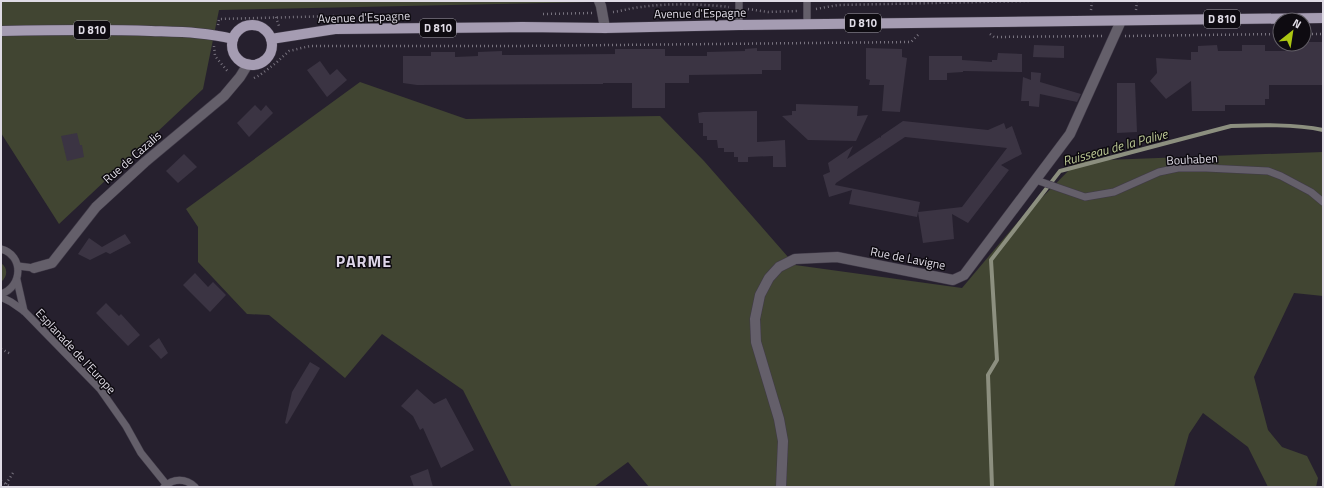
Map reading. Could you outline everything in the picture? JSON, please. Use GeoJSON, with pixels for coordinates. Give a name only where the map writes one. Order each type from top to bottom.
{"type":"FeatureCollection","features":[{"type":"Feature","properties":{"kind":"main road","name":"Avenue d'Espagne"},"geometry":{"type":"LineString","coordinates":[[271,39],[335,29],[514,27],[605,28],[1323,18]]}},
{"type":"Feature","properties":{"kind":"main road"},"geometry":{"type":"LineString","coordinates":[[249,25],[262,27],[267,31],[271,39],[272,49],[264,60],[259,63],[248,64],[240,60],[233,50],[233,39],[237,31],[249,25]]}},
{"type":"Feature","properties":{"kind":"main road","name":"D 810"},"geometry":{"type":"LineString","coordinates":[[1,31],[130,30],[210,34],[233,39]]}},
{"type":"Feature","properties":{"kind":"street"},"geometry":{"type":"LineString","coordinates":[[598,1],[601,6],[605,28]]}},
{"type":"Feature","properties":{"kind":"street","name":"Rue de Lavigne"},"geometry":{"type":"LineString","coordinates":[[781,487],[783,442],[779,419],[756,342],[755,319],[760,295],[769,278],[779,267],[795,259],[837,256],[952,280],[964,275],[1038,181],[1070,134],[1121,21]]}},
{"type":"Feature","properties":{"kind":"street","name":"Rue de Cazalis"},"geometry":{"type":"LineString","coordinates":[[34,268],[52,263],[96,207],[145,162],[224,96],[240,77],[248,64]]}},
{"type":"Feature","properties":{"kind":"lane"},"geometry":{"type":"LineString","coordinates":[[739,1],[739,25]]}},
{"type":"Feature","properties":{"kind":"lane"},"geometry":{"type":"LineString","coordinates":[[807,1],[807,24]]}},
{"type":"Feature","properties":{"kind":"lane","name":"Bouhaben"},"geometry":{"type":"LineString","coordinates":[[1038,181],[1085,197],[1114,192],[1159,172],[1178,168],[1260,170],[1268,171],[1281,176],[1311,192],[1323,202]]}},
{"type":"Feature","properties":{"kind":"lane"},"geometry":{"type":"LineString","coordinates":[[1,249],[10,253],[18,266],[34,268]]}},
{"type":"Feature","properties":{"kind":"lane","name":"Esplanade de l'Europe"},"geometry":{"type":"LineString","coordinates":[[18,266],[19,273],[17,280],[24,311]]}},
{"type":"Feature","properties":{"kind":"lane"},"geometry":{"type":"LineString","coordinates":[[1,295],[14,286],[17,280]]}},
{"type":"Feature","properties":{"kind":"lane","name":"Esplanade de l'Europe"},"geometry":{"type":"LineString","coordinates":[[1,295],[24,311],[100,389],[126,426],[141,453],[165,486]]}},
{"type":"Feature","properties":{"kind":"lane"},"geometry":{"type":"LineString","coordinates":[[165,486],[177,480],[183,480],[195,487]]}},
{"type":"Feature","properties":{"kind":"path"},"geometry":{"type":"LineString","coordinates":[[1126,36],[1272,34]]}},
{"type":"Feature","properties":{"kind":"path"},"geometry":{"type":"LineString","coordinates":[[1312,34],[1323,34]]}},
{"type":"Feature","properties":{"kind":"path"},"geometry":{"type":"LineString","coordinates":[[994,37],[1103,36]]}},
{"type":"Feature","properties":{"kind":"path"},"geometry":{"type":"LineString","coordinates":[[248,80],[260,75],[289,51],[310,46],[516,46],[911,42]]}},
{"type":"Feature","properties":{"kind":"path"},"geometry":{"type":"LineString","coordinates":[[214,50],[215,56],[228,73]]}},
{"type":"Feature","properties":{"kind":"path"},"geometry":{"type":"LineString","coordinates":[[1,349],[11,354]]}},
{"type":"Feature","properties":{"kind":"path"},"geometry":{"type":"LineString","coordinates":[[6,484],[12,473]]}},
{"type":"Feature","properties":{"kind":"path"},"geometry":{"type":"LineString","coordinates":[[1,482],[11,487]]}},
{"type":"Feature","properties":{"kind":"green space"},"geometry":{"type":"Polygon","coordinates":[[[1,1],[591,2],[219,10],[203,89],[59,224],[1,133],[1,1]]]}},
{"type":"Feature","properties":{"kind":"green space"},"geometry":{"type":"Polygon","coordinates":[[[360,82],[466,119],[660,116],[704,161],[795,265],[962,288],[1016,224],[1078,161],[1323,152],[1323,296],[1294,293],[1254,377],[1268,430],[1282,447],[1307,456],[1318,478],[1316,487],[1268,487],[1248,447],[1203,413],[1189,434],[1174,487],[649,487],[628,462],[594,487],[512,487],[463,390],[382,334],[345,378],[269,315],[247,314],[198,262],[198,227],[186,209],[360,82]]]}},
{"type":"Feature","properties":{"kind":"green space"},"geometry":{"type":"Polygon","coordinates":[[[1,263],[5,267],[6,275],[1,282],[1,263]]]}},
{"type":"Feature","properties":{"kind":"building"},"geometry":{"type":"Polygon","coordinates":[[[1312,42],[1323,42],[1323,85],[1269,85],[1269,99],[1265,99],[1265,105],[1225,105],[1225,111],[1192,111],[1191,81],[1166,99],[1150,81],[1157,73],[1156,58],[1191,60],[1191,52],[1198,52],[1198,46],[1217,45],[1218,51],[1242,51],[1242,45],[1265,45],[1265,51],[1312,52],[1312,42]]]}},
{"type":"Feature","properties":{"kind":"building"},"geometry":{"type":"Polygon","coordinates":[[[1034,45],[1064,46],[1064,58],[1033,57],[1034,45]]]}},
{"type":"Feature","properties":{"kind":"building"},"geometry":{"type":"Polygon","coordinates":[[[757,48],[757,51],[781,51],[781,70],[762,70],[762,74],[689,75],[689,83],[665,83],[665,108],[632,108],[632,83],[417,85],[403,83],[403,56],[431,56],[431,52],[455,52],[455,57],[478,56],[478,52],[502,51],[502,55],[615,54],[615,49],[665,49],[665,56],[707,56],[707,52],[745,51],[745,49],[757,48]]]}},
{"type":"Feature","properties":{"kind":"building"},"geometry":{"type":"Polygon","coordinates":[[[866,48],[902,49],[902,57],[907,58],[900,112],[882,111],[884,85],[869,85],[870,80],[866,79],[866,48]]]}},
{"type":"Feature","properties":{"kind":"building"},"geometry":{"type":"Polygon","coordinates":[[[998,53],[1022,54],[1022,72],[963,71],[947,73],[947,80],[929,80],[929,56],[962,56],[962,60],[992,62],[992,60],[997,60],[998,53]]]}},
{"type":"Feature","properties":{"kind":"building"},"geometry":{"type":"Polygon","coordinates":[[[320,61],[330,75],[337,69],[347,80],[327,97],[307,70],[320,61]]]}},
{"type":"Feature","properties":{"kind":"building"},"geometry":{"type":"Polygon","coordinates":[[[1031,72],[1041,73],[1040,82],[1081,94],[1077,102],[1040,94],[1039,107],[1029,106],[1029,101],[1021,101],[1023,77],[1031,80],[1031,72]]]}},
{"type":"Feature","properties":{"kind":"building"},"geometry":{"type":"Polygon","coordinates":[[[1117,83],[1135,83],[1137,132],[1117,133],[1117,83]]]}},
{"type":"Feature","properties":{"kind":"building"},"geometry":{"type":"Polygon","coordinates":[[[796,104],[858,106],[857,116],[868,115],[856,141],[808,140],[782,116],[792,115],[792,111],[796,111],[796,104]]]}},
{"type":"Feature","properties":{"kind":"building"},"geometry":{"type":"Polygon","coordinates":[[[255,105],[261,111],[266,105],[273,113],[249,137],[237,123],[255,105]]]}},
{"type":"Feature","properties":{"kind":"building"},"geometry":{"type":"Polygon","coordinates":[[[757,111],[757,142],[785,140],[786,167],[773,167],[773,156],[748,157],[748,162],[738,162],[738,157],[734,157],[734,152],[724,152],[724,148],[718,148],[717,140],[707,140],[707,136],[703,136],[703,123],[699,123],[698,113],[757,111]]]}},
{"type":"Feature","properties":{"kind":"building"},"geometry":{"type":"Polygon","coordinates":[[[903,121],[988,130],[1004,123],[1006,129],[1012,126],[1022,154],[1001,165],[1009,170],[968,223],[952,214],[954,239],[923,243],[918,212],[917,217],[849,204],[852,190],[829,197],[823,175],[830,172],[828,163],[853,146],[847,159],[880,137],[881,138],[881,136],[903,121]],[[905,137],[835,185],[920,202],[918,212],[962,207],[1007,148],[905,137]]]}},
{"type":"Feature","properties":{"kind":"building"},"geometry":{"type":"Polygon","coordinates":[[[77,133],[80,145],[82,145],[84,157],[67,161],[61,136],[77,133]]]}},
{"type":"Feature","properties":{"kind":"building"},"geometry":{"type":"Polygon","coordinates":[[[184,154],[197,167],[178,183],[166,171],[184,154]]]}},
{"type":"Feature","properties":{"kind":"building"},"geometry":{"type":"Polygon","coordinates":[[[125,234],[131,243],[110,254],[106,252],[90,260],[78,254],[89,238],[102,247],[125,234]]]}},
{"type":"Feature","properties":{"kind":"building"},"geometry":{"type":"Polygon","coordinates":[[[195,273],[208,287],[213,282],[226,295],[210,312],[183,285],[195,273]]]}},
{"type":"Feature","properties":{"kind":"building"},"geometry":{"type":"Polygon","coordinates":[[[106,303],[119,316],[121,314],[140,335],[128,346],[96,313],[106,303]]]}},
{"type":"Feature","properties":{"kind":"building"},"geometry":{"type":"Polygon","coordinates":[[[159,338],[168,353],[161,359],[149,346],[159,338]]]}},
{"type":"Feature","properties":{"kind":"building"},"geometry":{"type":"Polygon","coordinates":[[[310,362],[320,368],[287,424],[285,423],[292,392],[310,362]]]}},
{"type":"Feature","properties":{"kind":"building"},"geometry":{"type":"Polygon","coordinates":[[[417,389],[434,404],[446,398],[474,450],[441,468],[423,428],[420,430],[413,416],[401,406],[417,389]]]}},
{"type":"Feature","properties":{"kind":"building"},"geometry":{"type":"Polygon","coordinates":[[[428,469],[433,487],[414,487],[410,476],[428,469]]]}},
{"type":"Feature","properties":{"kind":"waterway","name":"Ruisseau de la Palive"},"geometry":{"type":"LineString","coordinates":[[992,487],[988,375],[997,360],[991,260],[1060,171],[1231,126],[1289,126],[1323,130]]}},
{"type":"Feature","properties":{"kind":"district","name":"PARME"},"geometry":{"type":"Point","coordinates":[364,261]}}]}
